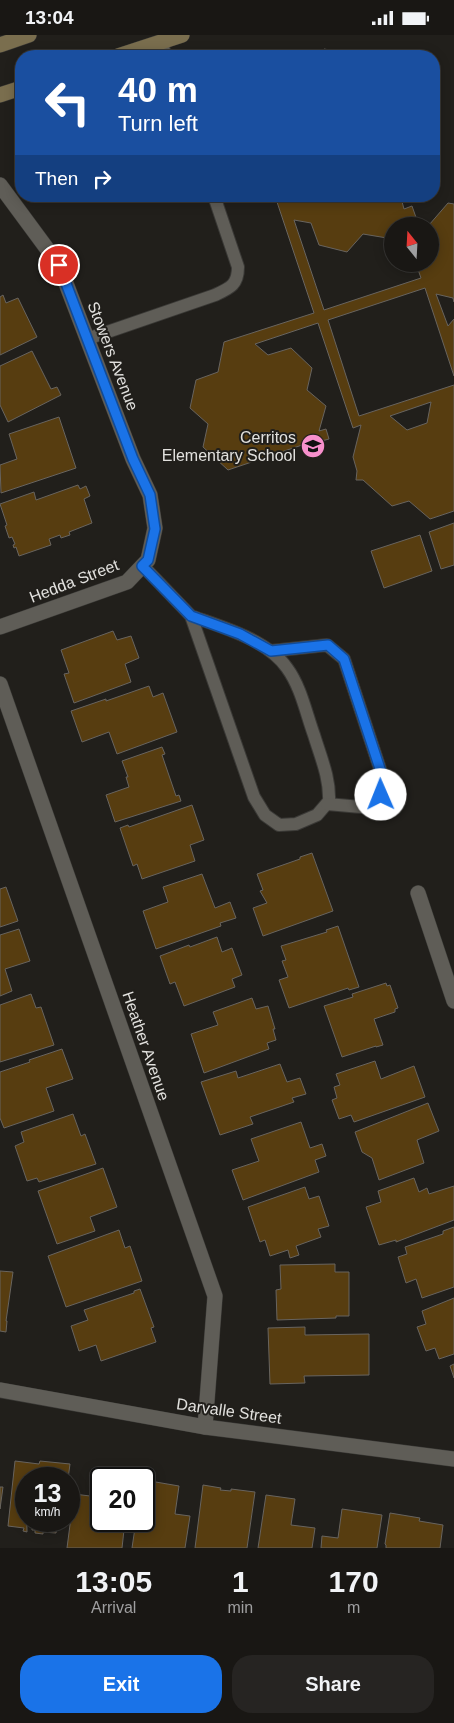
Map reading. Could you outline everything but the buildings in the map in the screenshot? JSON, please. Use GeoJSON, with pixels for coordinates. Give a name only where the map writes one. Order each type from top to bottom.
{"type":"FeatureCollection","features":[{"type":"Feature","properties":{"kind":"street"},"geometry":{"type":"LineString","coordinates":[[0,45],[29,35]]}},
{"type":"Feature","properties":{"kind":"street"},"geometry":{"type":"LineString","coordinates":[[164,49],[182,35]]}},
{"type":"Feature","properties":{"kind":"street"},"geometry":{"type":"LineString","coordinates":[[0,95],[15,90]]}},
{"type":"Feature","properties":{"kind":"street","name":"Stowers Avenue"},"geometry":{"type":"LineString","coordinates":[[0,185],[59,265],[133,459],[150,495]]}},
{"type":"Feature","properties":{"kind":"street","name":"Hedda Street"},"geometry":{"type":"LineString","coordinates":[[0,627],[127,583],[148,560],[155,529],[150,495]]}},
{"type":"Feature","properties":{"kind":"street","name":"Heather Avenue"},"geometry":{"type":"LineString","coordinates":[[0,684],[215,1297],[205,1427]]}},
{"type":"Feature","properties":{"kind":"street"},"geometry":{"type":"LineString","coordinates":[[418,893],[454,1001]]}},
{"type":"Feature","properties":{"kind":"street","name":"Darvalle Street"},"geometry":{"type":"LineString","coordinates":[[0,1390],[205,1427],[454,1459]]}},
{"type":"Feature","properties":{"kind":"lane"},"geometry":{"type":"LineString","coordinates":[[87,339],[216,295],[230,288],[238,279],[238,267],[216,202]]}},
{"type":"Feature","properties":{"kind":"lane"},"geometry":{"type":"LineString","coordinates":[[142,566],[191,616],[254,797],[265,815],[279,825],[296,824],[317,815],[330,801],[330,784],[299,691],[287,668],[271,651],[240,634],[191,616]]}},
{"type":"Feature","properties":{"kind":"lane"},"geometry":{"type":"LineString","coordinates":[[271,651],[328,645],[344,659],[384,781],[381,795],[361,807],[327,804]]}},
{"type":"Feature","properties":{"kind":"place","name":"Cerritos Elementary School"},"geometry":{"type":"Point","coordinates":[313,446]}},
{"type":"Feature","properties":{"kind":"route"},"geometry":{"type":"LineString","coordinates":[[59,265],[133,459],[150,495],[155,529],[148,560],[142,566],[191,616],[240,634],[271,651],[328,645],[344,659],[384,781],[381,795]]}}]}
